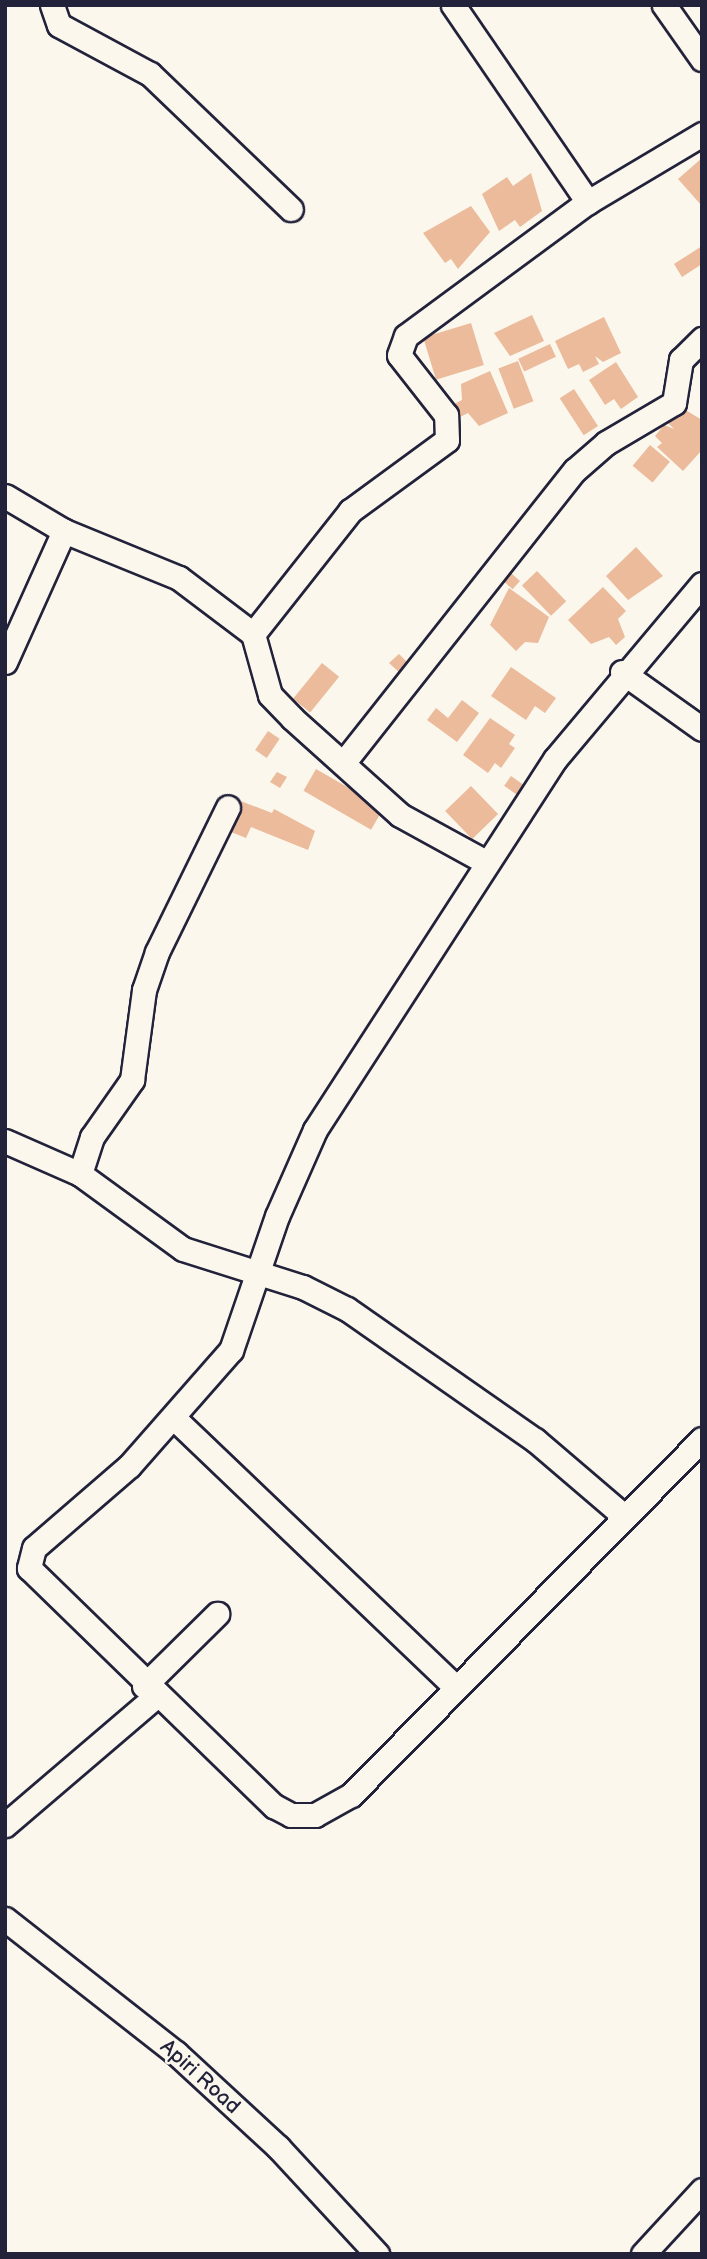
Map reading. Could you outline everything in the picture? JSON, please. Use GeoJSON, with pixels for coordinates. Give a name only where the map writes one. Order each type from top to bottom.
{"type":"FeatureCollection","features":[{"type":"Feature","properties":{"kind":"street"},"geometry":{"type":"LineString","coordinates":[[52,5],[59,25],[150,74],[291,209]]}},
{"type":"Feature","properties":{"kind":"street"},"geometry":{"type":"LineString","coordinates":[[453,5],[589,202]]}},
{"type":"Feature","properties":{"kind":"street"},"geometry":{"type":"LineString","coordinates":[[664,5],[702,60]]}},
{"type":"Feature","properties":{"kind":"street"},"geometry":{"type":"LineString","coordinates":[[253,634],[350,511],[447,440],[446,415],[399,355],[406,336],[589,202],[702,134]]}},
{"type":"Feature","properties":{"kind":"street"},"geometry":{"type":"LineString","coordinates":[[344,762],[575,470],[606,443],[674,403],[681,360],[702,339]]}},
{"type":"Feature","properties":{"kind":"street"},"geometry":{"type":"LineString","coordinates":[[5,496],[64,531],[179,578],[253,634],[270,695],[400,815],[486,862]]}},
{"type":"Feature","properties":{"kind":"street"},"geometry":{"type":"LineString","coordinates":[[5,662],[64,531]]}},
{"type":"Feature","properties":{"kind":"street"},"geometry":{"type":"LineString","coordinates":[[702,584],[622,672],[486,862],[315,1130],[256,1276],[231,1350],[175,1419],[28,1560],[33,1575],[150,1691],[274,1806],[304,1816],[351,1796],[455,1687],[702,1439]]}},
{"type":"Feature","properties":{"kind":"street"},"geometry":{"type":"LineString","coordinates":[[622,672],[702,729]]}},
{"type":"Feature","properties":{"kind":"street"},"geometry":{"type":"LineString","coordinates":[[80,1174],[92,1137],[132,1080],[144,990],[157,952],[228,807]]}},
{"type":"Feature","properties":{"kind":"street"},"geometry":{"type":"LineString","coordinates":[[5,1141],[80,1174],[183,1249],[256,1276],[303,1287],[347,1309],[535,1440],[624,1516]]}},
{"type":"Feature","properties":{"kind":"street"},"geometry":{"type":"LineString","coordinates":[[175,1419],[455,1687]]}},
{"type":"Feature","properties":{"kind":"street"},"geometry":{"type":"LineString","coordinates":[[5,1825],[150,1691],[217,1614]]}},
{"type":"Feature","properties":{"kind":"street","name":"Apiri Road"},"geometry":{"type":"LineString","coordinates":[[5,1919],[176,2053],[278,2147],[377,2254]]}},
{"type":"Feature","properties":{"kind":"street"},"geometry":{"type":"LineString","coordinates":[[643,2254],[702,2190]]}},
{"type":"Feature","properties":{"kind":"building"},"geometry":{"type":"Polygon","coordinates":[[[702,158],[702,206],[678,179],[702,158]]]}},
{"type":"Feature","properties":{"kind":"building"},"geometry":{"type":"Polygon","coordinates":[[[531,173],[542,211],[520,227],[515,220],[499,231],[482,194],[507,177],[513,186],[531,173]]]}},
{"type":"Feature","properties":{"kind":"building"},"geometry":{"type":"Polygon","coordinates":[[[471,206],[490,232],[458,269],[451,259],[445,263],[423,233],[471,206]]]}},
{"type":"Feature","properties":{"kind":"building"},"geometry":{"type":"Polygon","coordinates":[[[702,246],[702,264],[682,277],[674,264],[702,246]]]}},
{"type":"Feature","properties":{"kind":"building"},"geometry":{"type":"Polygon","coordinates":[[[532,315],[544,341],[510,356],[494,333],[532,315]]]}},
{"type":"Feature","properties":{"kind":"building"},"geometry":{"type":"Polygon","coordinates":[[[604,317],[621,353],[603,362],[595,356],[599,364],[583,372],[579,364],[568,369],[555,341],[604,317]]]}},
{"type":"Feature","properties":{"kind":"building"},"geometry":{"type":"Polygon","coordinates":[[[471,323],[484,365],[436,380],[423,338],[471,323]]]}},
{"type":"Feature","properties":{"kind":"building"},"geometry":{"type":"Polygon","coordinates":[[[550,344],[556,357],[524,371],[518,359],[550,344]]]}},
{"type":"Feature","properties":{"kind":"building"},"geometry":{"type":"Polygon","coordinates":[[[518,361],[533,401],[514,409],[498,369],[518,361]]]}},
{"type":"Feature","properties":{"kind":"building"},"geometry":{"type":"Polygon","coordinates":[[[616,362],[638,397],[621,409],[614,399],[605,405],[589,380],[616,362]]]}},
{"type":"Feature","properties":{"kind":"building"},"geometry":{"type":"Polygon","coordinates":[[[490,371],[508,413],[479,426],[468,413],[458,418],[452,405],[462,400],[461,384],[490,371]]]}},
{"type":"Feature","properties":{"kind":"building"},"geometry":{"type":"Polygon","coordinates":[[[574,389],[598,426],[584,435],[560,398],[574,389]]]}},
{"type":"Feature","properties":{"kind":"building"},"geometry":{"type":"Polygon","coordinates":[[[679,406],[702,420],[702,450],[683,471],[657,447],[662,443],[655,436],[664,425],[674,429],[666,421],[679,406]]]}},
{"type":"Feature","properties":{"kind":"building"},"geometry":{"type":"Polygon","coordinates":[[[650,445],[670,462],[653,482],[633,466],[650,445]]]}},
{"type":"Feature","properties":{"kind":"building"},"geometry":{"type":"Polygon","coordinates":[[[636,547],[663,576],[628,600],[606,576],[636,547]]]}},
{"type":"Feature","properties":{"kind":"building"},"geometry":{"type":"Polygon","coordinates":[[[537,571],[566,601],[551,616],[522,586],[537,571]]]}},
{"type":"Feature","properties":{"kind":"building"},"geometry":{"type":"Polygon","coordinates":[[[511,573],[520,581],[513,589],[504,581],[511,573]]]}},
{"type":"Feature","properties":{"kind":"building"},"geometry":{"type":"Polygon","coordinates":[[[603,587],[626,611],[618,619],[625,637],[616,645],[609,637],[591,644],[568,620],[603,587]]]}},
{"type":"Feature","properties":{"kind":"building"},"geometry":{"type":"Polygon","coordinates":[[[509,588],[549,617],[538,643],[525,642],[516,651],[490,625],[509,588]]]}},
{"type":"Feature","properties":{"kind":"building"},"geometry":{"type":"Polygon","coordinates":[[[399,654],[409,664],[401,674],[389,663],[399,654]]]}},
{"type":"Feature","properties":{"kind":"building"},"geometry":{"type":"Polygon","coordinates":[[[322,663],[339,677],[310,713],[293,699],[322,663]]]}},
{"type":"Feature","properties":{"kind":"building"},"geometry":{"type":"Polygon","coordinates":[[[511,667],[556,698],[545,713],[535,706],[526,720],[491,696],[511,667]]]}},
{"type":"Feature","properties":{"kind":"building"},"geometry":{"type":"Polygon","coordinates":[[[462,700],[479,713],[457,742],[427,720],[436,708],[448,718],[462,700]]]}},
{"type":"Feature","properties":{"kind":"building"},"geometry":{"type":"Polygon","coordinates":[[[490,718],[515,735],[509,744],[515,748],[501,768],[495,763],[488,773],[463,755],[490,718]]]}},
{"type":"Feature","properties":{"kind":"building"},"geometry":{"type":"Polygon","coordinates":[[[268,731],[280,739],[267,758],[255,750],[268,731]]]}},
{"type":"Feature","properties":{"kind":"building"},"geometry":{"type":"Polygon","coordinates":[[[316,769],[384,808],[371,830],[304,791],[316,769]]]}},
{"type":"Feature","properties":{"kind":"building"},"geometry":{"type":"Polygon","coordinates":[[[277,772],[287,777],[280,788],[270,782],[277,772]]]}},
{"type":"Feature","properties":{"kind":"building"},"geometry":{"type":"Polygon","coordinates":[[[511,776],[524,785],[517,795],[504,786],[511,776]]]}},
{"type":"Feature","properties":{"kind":"building"},"geometry":{"type":"Polygon","coordinates":[[[471,786],[498,814],[472,839],[445,811],[471,786]]]}},
{"type":"Feature","properties":{"kind":"building"},"geometry":{"type":"Polygon","coordinates":[[[238,800],[272,813],[274,809],[315,831],[308,850],[251,827],[246,838],[226,830],[238,800]]]}}]}
